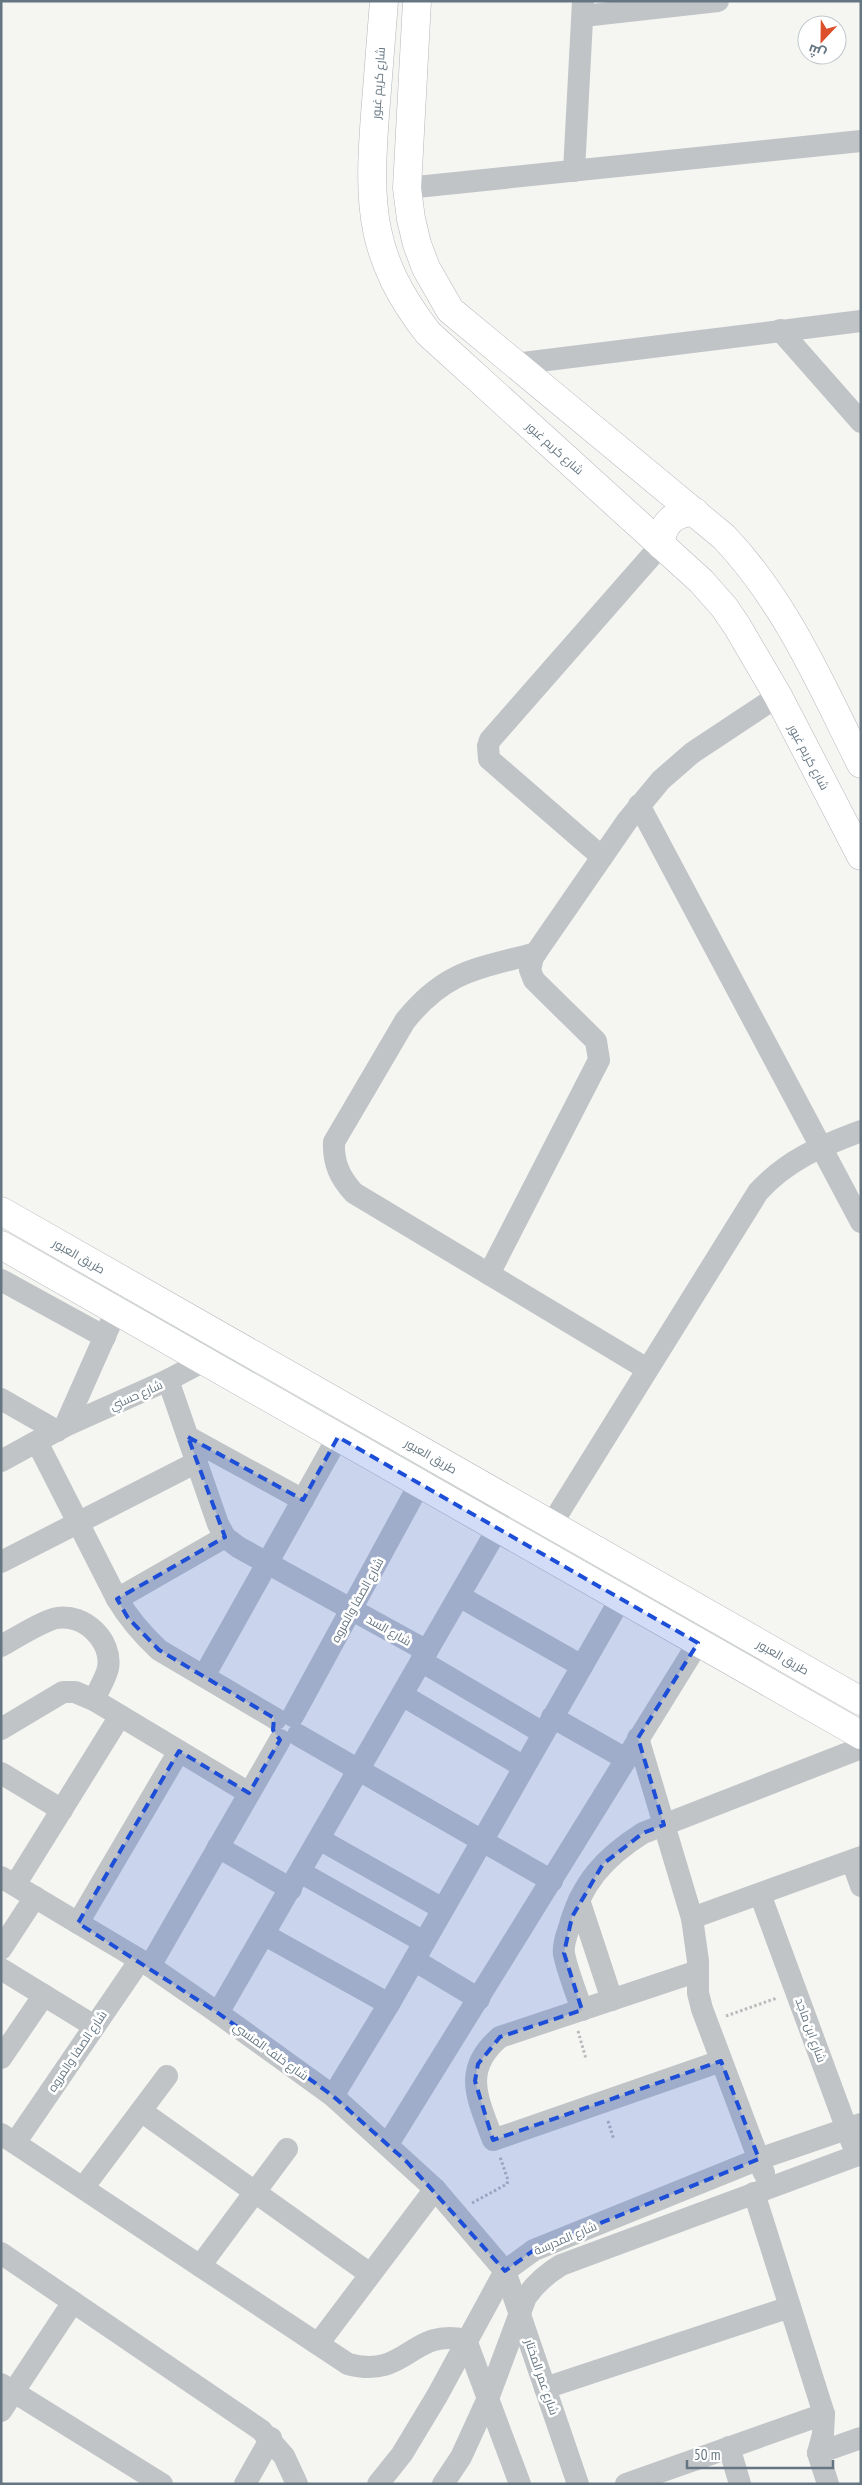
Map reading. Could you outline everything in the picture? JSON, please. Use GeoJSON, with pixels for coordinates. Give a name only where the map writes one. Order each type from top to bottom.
{"type":"FeatureCollection","features":[{"type":"Feature","properties":{"kind":"street","name":"شارع كريم غبور"},"geometry":{"type":"LineString","coordinates":[[384,1],[371,192],[378,238],[390,272],[412,312],[428,333],[701,581],[724,607],[778,696],[861,856]]}},
{"type":"Feature","properties":{"kind":"street"},"geometry":{"type":"LineString","coordinates":[[417,1],[407,188],[417,244],[437,289],[450,310],[695,512],[740,553],[769,589],[792,629],[861,764]]}},
{"type":"Feature","properties":{"kind":"street"},"geometry":{"type":"LineString","coordinates":[[574,171],[583,8],[718,1]]}},
{"type":"Feature","properties":{"kind":"street"},"geometry":{"type":"LineString","coordinates":[[407,188],[861,141]]}},
{"type":"Feature","properties":{"kind":"street"},"geometry":{"type":"LineString","coordinates":[[515,364],[861,321]]}},
{"type":"Feature","properties":{"kind":"street"},"geometry":{"type":"LineString","coordinates":[[780,330],[861,422]]}},
{"type":"Feature","properties":{"kind":"street"},"geometry":{"type":"LineString","coordinates":[[603,492],[617,495],[630,490],[637,478],[636,464]]}},
{"type":"Feature","properties":{"kind":"street"},"geometry":{"type":"LineString","coordinates":[[602,857],[489,759],[488,746],[490,740],[661,544],[663,530],[667,523],[680,514],[695,512]]}},
{"type":"Feature","properties":{"kind":"street"},"geometry":{"type":"LineString","coordinates":[[489,1274],[599,1060],[596,1040],[534,980],[530,964],[639,805],[661,780],[692,753],[778,696]]}},
{"type":"Feature","properties":{"kind":"street"},"geometry":{"type":"LineString","coordinates":[[639,805],[861,1222]]}},
{"type":"Feature","properties":{"kind":"street"},"geometry":{"type":"LineString","coordinates":[[536,953],[460,973],[430,994],[405,1021],[334,1142],[333,1156],[340,1176],[354,1193],[647,1369]]}},
{"type":"Feature","properties":{"kind":"street"},"geometry":{"type":"LineString","coordinates":[[551,1525],[758,1192],[784,1167],[820,1146],[861,1131]]}},
{"type":"Feature","properties":{"kind":"street","name":"طريق العبور"},"geometry":{"type":"LineString","coordinates":[[1,1211],[861,1702]]}},
{"type":"Feature","properties":{"kind":"street"},"geometry":{"type":"LineString","coordinates":[[1,1245],[861,1735]]}},
{"type":"Feature","properties":{"kind":"street"},"geometry":{"type":"LineString","coordinates":[[1,1280],[105,1337]]}},
{"type":"Feature","properties":{"kind":"street"},"geometry":{"type":"LineString","coordinates":[[1,1399],[61,1428],[130,1285]]}},
{"type":"Feature","properties":{"kind":"street"},"geometry":{"type":"LineString","coordinates":[[204,1361],[219,1335]]}},
{"type":"Feature","properties":{"kind":"street","name":"شارع حسني"},"geometry":{"type":"LineString","coordinates":[[1,1461],[61,1428],[168,1380],[204,1361]]}},
{"type":"Feature","properties":{"kind":"street"},"geometry":{"type":"LineString","coordinates":[[117,1599],[225,1538],[218,1524],[168,1380]]}},
{"type":"Feature","properties":{"kind":"street"},"geometry":{"type":"LineString","coordinates":[[188,1437],[303,1500]]}},
{"type":"Feature","properties":{"kind":"street"},"geometry":{"type":"LineString","coordinates":[[204,1676],[338,1437]]}},
{"type":"Feature","properties":{"kind":"street"},"geometry":{"type":"LineString","coordinates":[[37,1442],[128,1618],[142,1635],[159,1650],[287,1728],[552,1881]]}},
{"type":"Feature","properties":{"kind":"street"},"geometry":{"type":"LineString","coordinates":[[1,1562],[197,1462]]}},
{"type":"Feature","properties":{"kind":"street","name":"شارع الصفا والمروه"},"geometry":{"type":"LineString","coordinates":[[8,2139],[94,2026],[145,1963],[218,1847],[287,1728],[420,1483]]}},
{"type":"Feature","properties":{"kind":"street"},"geometry":{"type":"LineString","coordinates":[[218,2012],[498,1528]]}},
{"type":"Feature","properties":{"kind":"street","name":"شارع السد"},"geometry":{"type":"LineString","coordinates":[[225,1538],[352,1608],[424,1656],[548,1725],[626,1759]]}},
{"type":"Feature","properties":{"kind":"street"},"geometry":{"type":"LineString","coordinates":[[459,1596],[582,1666]]}},
{"type":"Feature","properties":{"kind":"street"},"geometry":{"type":"LineString","coordinates":[[333,2096],[389,2004],[620,1598]]}},
{"type":"Feature","properties":{"kind":"street"},"geometry":{"type":"LineString","coordinates":[[1,1646],[56,1618],[69,1618],[82,1622],[92,1629],[103,1642],[108,1655],[108,1668],[94,1700]]}},
{"type":"Feature","properties":{"kind":"street"},"geometry":{"type":"LineString","coordinates":[[388,2144],[698,1643]]}},
{"type":"Feature","properties":{"kind":"street"},"geometry":{"type":"LineString","coordinates":[[1,1729],[63,1692],[75,1692],[94,1700],[249,1793]]}},
{"type":"Feature","properties":{"kind":"street"},"geometry":{"type":"LineString","coordinates":[[402,1694],[524,1767]]}},
{"type":"Feature","properties":{"kind":"street"},"geometry":{"type":"LineString","coordinates":[[8,1881],[62,1810],[120,1716]]}},
{"type":"Feature","properties":{"kind":"street"},"geometry":{"type":"LineString","coordinates":[[638,1738],[692,1918],[698,1971],[698,1993],[707,2023],[759,2160],[762,2190],[790,2307],[824,2414],[823,2434],[818,2454],[828,2484]]}},
{"type":"Feature","properties":{"kind":"street"},"geometry":{"type":"LineString","coordinates":[[577,2012],[564,1953],[567,1935],[579,1900],[598,1870],[618,1849],[643,1833],[861,1748]]}},
{"type":"Feature","properties":{"kind":"street"},"geometry":{"type":"LineString","coordinates":[[78,1923],[179,1752]]}},
{"type":"Feature","properties":{"kind":"street"},"geometry":{"type":"LineString","coordinates":[[1,1773],[62,1810]]}},
{"type":"Feature","properties":{"kind":"street"},"geometry":{"type":"LineString","coordinates":[[319,1840],[443,1909]]}},
{"type":"Feature","properties":{"kind":"street"},"geometry":{"type":"LineString","coordinates":[[218,1847],[296,1880],[419,1951],[479,1999]]}},
{"type":"Feature","properties":{"kind":"street"},"geometry":{"type":"LineString","coordinates":[[692,1918],[856,1859],[861,1886]]}},
{"type":"Feature","properties":{"kind":"street","name":"شارع خلف المنسي"},"geometry":{"type":"LineString","coordinates":[[8,1881],[145,1963],[218,2012],[333,2096],[388,2144],[435,2189],[505,2270]]}},
{"type":"Feature","properties":{"kind":"street","name":"شارع ابن ماجد"},"geometry":{"type":"LineString","coordinates":[[760,1894],[796,1990],[854,2126],[859,2159]]}},
{"type":"Feature","properties":{"kind":"street"},"geometry":{"type":"LineString","coordinates":[[1,1949],[35,1897]]}},
{"type":"Feature","properties":{"kind":"street"},"geometry":{"type":"LineString","coordinates":[[579,1900],[612,2000]]}},
{"type":"Feature","properties":{"kind":"street"},"geometry":{"type":"LineString","coordinates":[[264,1935],[389,2004]]}},
{"type":"Feature","properties":{"kind":"street"},"geometry":{"type":"LineString","coordinates":[[1,1969],[94,2026]]}},
{"type":"Feature","properties":{"kind":"street"},"geometry":{"type":"LineString","coordinates":[[698,1971],[500,2037],[487,2048],[478,2064],[475,2081],[478,2098],[494,2140],[722,2062]]}},
{"type":"Feature","properties":{"kind":"street"},"geometry":{"type":"LineString","coordinates":[[1,2058],[44,1995]]}},
{"type":"Feature","properties":{"kind":"street"},"geometry":{"type":"LineString","coordinates":[[83,2188],[167,2076]]}},
{"type":"Feature","properties":{"kind":"street"},"geometry":{"type":"LineString","coordinates":[[141,2111],[370,2274]]}},
{"type":"Feature","properties":{"kind":"street","name":"شارع المدرسة"},"geometry":{"type":"LineString","coordinates":[[378,2484],[402,2454],[437,2396],[505,2270],[534,2250],[759,2160],[854,2126]]}},
{"type":"Feature","properties":{"kind":"street"},"geometry":{"type":"LineString","coordinates":[[8,2139],[348,2364],[365,2368],[382,2367],[398,2362],[423,2343],[437,2338],[452,2336],[466,2340],[489,2396],[520,2484]]}},
{"type":"Feature","properties":{"kind":"street"},"geometry":{"type":"LineString","coordinates":[[200,2266],[287,2149]]}},
{"type":"Feature","properties":{"kind":"street","name":"شارع المدرسة"},"geometry":{"type":"LineString","coordinates":[[443,2484],[461,2457],[489,2396],[519,2312],[535,2284],[546,2273],[561,2265],[762,2190],[859,2159]]}},
{"type":"Feature","properties":{"kind":"street"},"geometry":{"type":"LineString","coordinates":[[318,2344],[435,2189]]}},
{"type":"Feature","properties":{"kind":"street"},"geometry":{"type":"LineString","coordinates":[[1,2253],[271,2438],[284,2456],[296,2484]]}},
{"type":"Feature","properties":{"kind":"street","name":"شارع عمر المختار"},"geometry":{"type":"LineString","coordinates":[[505,2270],[578,2484]]}},
{"type":"Feature","properties":{"kind":"street"},"geometry":{"type":"LineString","coordinates":[[1,2411],[8,2388],[73,2302]]}},
{"type":"Feature","properties":{"kind":"street"},"geometry":{"type":"LineString","coordinates":[[545,2388],[790,2307]]}},
{"type":"Feature","properties":{"kind":"street"},"geometry":{"type":"LineString","coordinates":[[8,2388],[134,2477],[162,2484]]}},
{"type":"Feature","properties":{"kind":"street"},"geometry":{"type":"LineString","coordinates":[[626,2484],[824,2414]]}},
{"type":"Feature","properties":{"kind":"street"},"geometry":{"type":"LineString","coordinates":[[245,2484],[271,2438]]}},
{"type":"Feature","properties":{"kind":"street"},"geometry":{"type":"LineString","coordinates":[[818,2454],[861,2438]]}},
{"type":"Feature","properties":{"kind":"street"},"geometry":{"type":"LineString","coordinates":[[729,2447],[740,2484]]}},
{"type":"Feature","properties":{"kind":"path"},"geometry":{"type":"LineString","coordinates":[[707,2023],[796,1990]]}},
{"type":"Feature","properties":{"kind":"path"},"geometry":{"type":"LineString","coordinates":[[577,2012],[586,2059]]}},
{"type":"Feature","properties":{"kind":"path"},"geometry":{"type":"LineString","coordinates":[[478,2199],[505,2186],[508,2180],[494,2140]]}},
{"type":"Feature","properties":{"kind":"highlighted area"},"geometry":{"type":"Polygon","coordinates":[[[188,1437],[303,1500],[338,1437],[698,1643],[638,1738],[664,1825],[643,1833],[603,1864],[572,1917],[564,1953],[582,2010],[500,2037],[478,2064],[475,2081],[493,2140],[721,2061],[759,2159],[534,2250],[505,2271],[407,2162],[333,2096],[218,2013],[78,1923],[179,1751],[249,1793],[280,1740],[273,1730],[274,1718],[159,1650],[128,1618],[117,1599],[225,1537],[188,1437]]]}}]}
